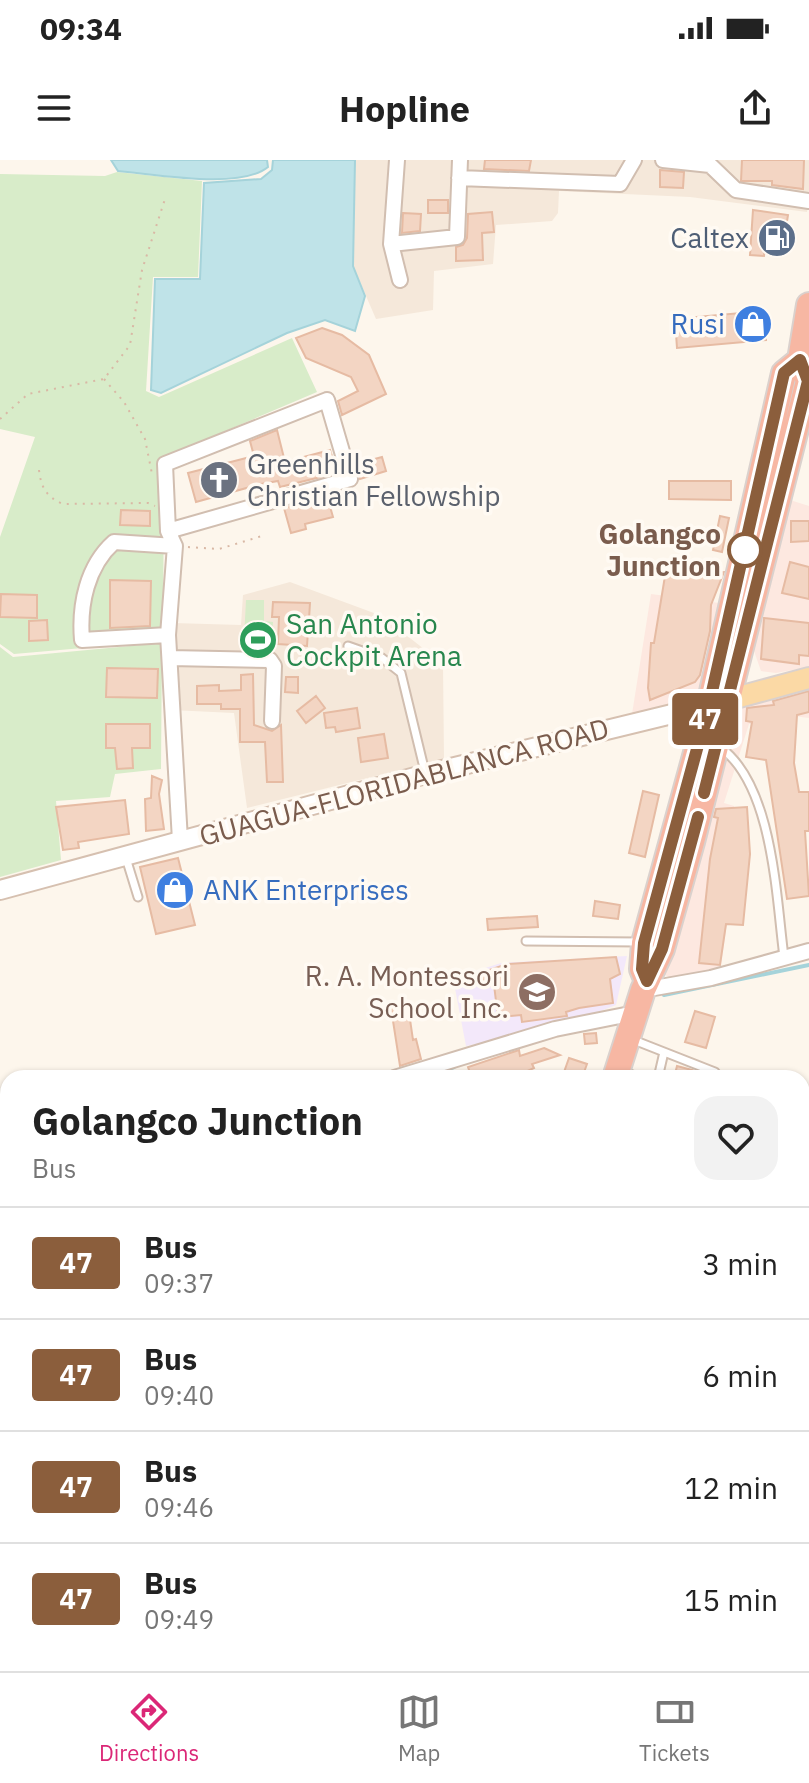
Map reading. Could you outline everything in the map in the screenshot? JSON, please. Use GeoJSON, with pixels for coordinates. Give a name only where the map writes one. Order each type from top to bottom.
{"type":"FeatureCollection","features":[{"type":"Feature","properties":{"kind":"highway"},"geometry":{"type":"LineString","coordinates":[[642,995],[644,943],[719,702],[808,381],[800,360],[809,305]]}},
{"type":"Feature","properties":{"kind":"highway"},"geometry":{"type":"LineString","coordinates":[[625,1070],[628,1038],[662,949],[716,744],[719,702]]}},
{"type":"Feature","properties":{"kind":"main road","name":"GUAGUA-FLORIDABLANCA ROAD"},"geometry":{"type":"LineString","coordinates":[[0,890],[426,774],[809,678]]}},
{"type":"Feature","properties":{"kind":"street"},"geometry":{"type":"LineString","coordinates":[[397,160],[391,244],[400,280]]}},
{"type":"Feature","properties":{"kind":"street"},"geometry":{"type":"LineString","coordinates":[[391,244],[457,237],[460,160]]}},
{"type":"Feature","properties":{"kind":"street"},"geometry":{"type":"LineString","coordinates":[[459,178],[620,184],[634,160]]}},
{"type":"Feature","properties":{"kind":"street"},"geometry":{"type":"LineString","coordinates":[[663,160],[710,165],[736,190],[809,201]]}},
{"type":"Feature","properties":{"kind":"street"},"geometry":{"type":"LineString","coordinates":[[168,531],[350,479],[327,400],[165,464],[168,531],[175,546],[168,635],[180,840]]}},
{"type":"Feature","properties":{"kind":"street"},"geometry":{"type":"LineString","coordinates":[[168,635],[82,640],[80,623],[97,558],[114,542],[175,546]]}},
{"type":"Feature","properties":{"kind":"street"},"geometry":{"type":"LineString","coordinates":[[170,658],[270,660],[274,666],[272,721]]}},
{"type":"Feature","properties":{"kind":"street"},"geometry":{"type":"LineString","coordinates":[[420,1070],[555,1029],[642,995],[809,951]]}},
{"type":"Feature","properties":{"kind":"lane"},"geometry":{"type":"LineString","coordinates":[[348,646],[382,658],[401,673],[426,774]]}},
{"type":"Feature","properties":{"kind":"lane"},"geometry":{"type":"LineString","coordinates":[[716,744],[729,753],[749,779],[771,855],[784,957]]}},
{"type":"Feature","properties":{"kind":"lane"},"geometry":{"type":"LineString","coordinates":[[125,855],[138,897]]}},
{"type":"Feature","properties":{"kind":"lane"},"geometry":{"type":"LineString","coordinates":[[526,941],[644,943]]}},
{"type":"Feature","properties":{"kind":"lane"},"geometry":{"type":"LineString","coordinates":[[628,1038],[710,1070]]}},
{"type":"Feature","properties":{"kind":"lane"},"geometry":{"type":"LineString","coordinates":[[660,1070],[664,1052]]}},
{"type":"Feature","properties":{"kind":"path"},"geometry":{"type":"LineString","coordinates":[[0,419],[28,394],[104,379],[130,345],[142,270],[165,199]]}},
{"type":"Feature","properties":{"kind":"path"},"geometry":{"type":"LineString","coordinates":[[104,379],[124,402],[145,439],[150,472],[165,485]]}},
{"type":"Feature","properties":{"kind":"path"},"geometry":{"type":"LineString","coordinates":[[39,470],[41,486],[51,500],[63,504],[148,503],[167,512]]}},
{"type":"Feature","properties":{"kind":"path"},"geometry":{"type":"LineString","coordinates":[[175,546],[219,549],[262,536]]}},
{"type":"Feature","properties":{"kind":"shaded area"},"geometry":{"type":"Polygon","coordinates":[[[355,160],[809,160],[809,198],[807,212],[690,197],[559,191],[558,213],[552,221],[496,225],[493,264],[434,271],[433,310],[376,319],[353,266],[355,160]]]}},
{"type":"Feature","properties":{"kind":"shaded area"},"geometry":{"type":"Polygon","coordinates":[[[790,500],[809,506],[809,667],[776,673],[761,671],[754,651],[790,500]]]}},
{"type":"Feature","properties":{"kind":"shaded area"},"geometry":{"type":"Polygon","coordinates":[[[290,582],[382,616],[443,664],[444,759],[247,808],[234,713],[171,710],[173,623],[241,625],[243,595],[290,582]]]}},
{"type":"Feature","properties":{"kind":"shaded area"},"geometry":{"type":"Polygon","coordinates":[[[651,594],[719,603],[697,700],[632,714],[651,594]]]}},
{"type":"Feature","properties":{"kind":"shaded area"},"geometry":{"type":"Polygon","coordinates":[[[809,680],[809,718],[770,713],[768,724],[749,724],[724,803],[734,806],[737,853],[720,972],[671,978],[665,975],[738,699],[809,680]]]}},
{"type":"Feature","properties":{"kind":"shaded area","name":"R. A. Montessori School Inc."},"geometry":{"type":"Polygon","coordinates":[[[627,956],[616,1005],[562,1026],[466,1046],[453,978],[501,963],[627,956]]]}},
{"type":"Feature","properties":{"kind":"green space"},"geometry":{"type":"Polygon","coordinates":[[[117,172],[202,181],[198,277],[153,277],[146,391],[159,397],[292,338],[317,392],[178,451],[164,461],[163,641],[14,654],[0,644],[0,537],[35,437],[0,429],[0,174],[105,176],[117,172]]]}},
{"type":"Feature","properties":{"kind":"green space","name":"San Antonio Cockpit Arena"},"geometry":{"type":"Polygon","coordinates":[[[246,600],[264,600],[264,621],[273,622],[271,659],[243,658],[246,600]]]}},
{"type":"Feature","properties":{"kind":"green space"},"geometry":{"type":"Polygon","coordinates":[[[162,643],[161,769],[115,774],[110,797],[56,801],[61,860],[0,877],[0,647],[13,657],[162,643]]]}},
{"type":"Feature","properties":{"kind":"water"},"geometry":{"type":"Polygon","coordinates":[[[111,160],[267,160],[268,167],[238,178],[196,179],[118,171],[111,160]]]}},
{"type":"Feature","properties":{"kind":"water"},"geometry":{"type":"Polygon","coordinates":[[[273,160],[355,160],[353,266],[365,296],[355,331],[325,320],[287,333],[161,393],[151,390],[155,279],[200,279],[204,183],[261,179],[272,170],[273,160]]]}},
{"type":"Feature","properties":{"kind":"building"},"geometry":{"type":"Polygon","coordinates":[[[485,160],[531,160],[529,171],[484,169],[485,160]]]}},
{"type":"Feature","properties":{"kind":"building"},"geometry":{"type":"Polygon","coordinates":[[[742,160],[804,160],[803,189],[772,185],[772,181],[741,181],[742,160]]]}},
{"type":"Feature","properties":{"kind":"building"},"geometry":{"type":"Polygon","coordinates":[[[660,170],[684,172],[683,188],[660,187],[660,170]]]}},
{"type":"Feature","properties":{"kind":"building"},"geometry":{"type":"Polygon","coordinates":[[[428,200],[448,200],[448,213],[428,213],[428,200]]]}},
{"type":"Feature","properties":{"kind":"building"},"geometry":{"type":"Polygon","coordinates":[[[753,210],[788,215],[784,240],[766,237],[764,256],[750,255],[753,210]]]}},
{"type":"Feature","properties":{"kind":"building"},"geometry":{"type":"Polygon","coordinates":[[[492,212],[494,232],[482,233],[483,260],[456,261],[456,247],[463,245],[467,238],[468,214],[492,212]]]}},
{"type":"Feature","properties":{"kind":"building"},"geometry":{"type":"Polygon","coordinates":[[[403,213],[421,214],[420,231],[402,233],[403,213]]]}},
{"type":"Feature","properties":{"kind":"building"},"geometry":{"type":"Polygon","coordinates":[[[763,311],[766,340],[677,348],[675,319],[763,311]]]}},
{"type":"Feature","properties":{"kind":"building"},"geometry":{"type":"Polygon","coordinates":[[[322,328],[342,335],[369,355],[386,394],[342,415],[338,401],[358,391],[351,377],[306,358],[296,338],[322,328]]]}},
{"type":"Feature","properties":{"kind":"building"},"geometry":{"type":"Polygon","coordinates":[[[277,430],[285,462],[330,450],[335,466],[327,469],[329,475],[280,487],[278,481],[261,484],[196,502],[188,473],[254,456],[250,441],[277,430]]]}},
{"type":"Feature","properties":{"kind":"building"},"geometry":{"type":"Polygon","coordinates":[[[382,457],[386,471],[360,479],[356,464],[382,457]]]}},
{"type":"Feature","properties":{"kind":"building"},"geometry":{"type":"Polygon","coordinates":[[[669,481],[731,481],[731,500],[669,499],[669,481]]]}},
{"type":"Feature","properties":{"kind":"building"},"geometry":{"type":"Polygon","coordinates":[[[327,496],[333,517],[305,524],[306,529],[291,533],[284,508],[327,496]]]}},
{"type":"Feature","properties":{"kind":"building"},"geometry":{"type":"Polygon","coordinates":[[[121,510],[150,511],[150,526],[120,525],[121,510]]]}},
{"type":"Feature","properties":{"kind":"building"},"geometry":{"type":"Polygon","coordinates":[[[720,516],[729,518],[722,552],[713,550],[720,516]]]}},
{"type":"Feature","properties":{"kind":"building"},"geometry":{"type":"Polygon","coordinates":[[[791,521],[809,521],[809,541],[791,542],[791,521]]]}},
{"type":"Feature","properties":{"kind":"building"},"geometry":{"type":"Polygon","coordinates":[[[790,562],[809,567],[809,599],[782,593],[790,562]]]}},
{"type":"Feature","properties":{"kind":"building"},"geometry":{"type":"Polygon","coordinates":[[[724,572],[711,605],[710,631],[700,675],[695,682],[650,700],[651,643],[654,643],[665,576],[724,572]]]}},
{"type":"Feature","properties":{"kind":"building"},"geometry":{"type":"Polygon","coordinates":[[[110,580],[151,581],[150,626],[110,628],[110,580]]]}},
{"type":"Feature","properties":{"kind":"building"},"geometry":{"type":"Polygon","coordinates":[[[1,594],[37,595],[37,618],[0,617],[1,594]]]}},
{"type":"Feature","properties":{"kind":"building"},"geometry":{"type":"Polygon","coordinates":[[[273,602],[310,603],[309,619],[322,620],[321,632],[308,631],[307,646],[278,644],[279,617],[272,617],[273,602]]]}},
{"type":"Feature","properties":{"kind":"building"},"geometry":{"type":"Polygon","coordinates":[[[764,618],[809,623],[809,656],[799,655],[799,664],[761,659],[764,618]]]}},
{"type":"Feature","properties":{"kind":"building"},"geometry":{"type":"Polygon","coordinates":[[[47,620],[48,640],[29,641],[29,621],[47,620]]]}},
{"type":"Feature","properties":{"kind":"building"},"geometry":{"type":"Polygon","coordinates":[[[107,668],[158,669],[157,698],[106,697],[107,668]]]}},
{"type":"Feature","properties":{"kind":"building"},"geometry":{"type":"Polygon","coordinates":[[[253,674],[254,725],[272,731],[281,725],[283,782],[267,782],[265,742],[240,742],[240,709],[221,709],[221,704],[197,704],[197,686],[219,685],[219,691],[241,690],[241,675],[253,674]]]}},
{"type":"Feature","properties":{"kind":"building"},"geometry":{"type":"Polygon","coordinates":[[[286,677],[298,677],[298,693],[285,692],[286,677]]]}},
{"type":"Feature","properties":{"kind":"building"},"geometry":{"type":"Polygon","coordinates":[[[809,691],[809,712],[797,715],[794,763],[799,792],[809,792],[809,831],[805,831],[809,896],[787,899],[766,760],[746,757],[752,722],[746,721],[747,708],[774,705],[773,701],[809,691]]]}},
{"type":"Feature","properties":{"kind":"building"},"geometry":{"type":"Polygon","coordinates":[[[316,696],[325,708],[306,723],[297,711],[316,696]]]}},
{"type":"Feature","properties":{"kind":"building"},"geometry":{"type":"Polygon","coordinates":[[[357,708],[360,728],[336,732],[335,727],[326,728],[324,713],[357,708]]]}},
{"type":"Feature","properties":{"kind":"building"},"geometry":{"type":"Polygon","coordinates":[[[106,724],[150,724],[150,748],[132,748],[133,768],[117,769],[115,748],[106,748],[106,724]]]}},
{"type":"Feature","properties":{"kind":"building"},"geometry":{"type":"Polygon","coordinates":[[[384,734],[388,758],[361,762],[358,738],[384,734]]]}},
{"type":"Feature","properties":{"kind":"building"},"geometry":{"type":"Polygon","coordinates":[[[152,776],[162,780],[159,794],[164,829],[146,831],[145,799],[151,798],[152,776]]]}},
{"type":"Feature","properties":{"kind":"building"},"geometry":{"type":"Polygon","coordinates":[[[643,791],[659,795],[645,857],[629,853],[643,791]]]}},
{"type":"Feature","properties":{"kind":"building"},"geometry":{"type":"Polygon","coordinates":[[[125,800],[129,834],[78,842],[79,848],[63,850],[56,807],[125,800]]]}},
{"type":"Feature","properties":{"kind":"building"},"geometry":{"type":"Polygon","coordinates":[[[747,807],[750,854],[743,925],[726,924],[720,965],[699,963],[710,859],[718,818],[714,817],[716,809],[747,807]]]}},
{"type":"Feature","properties":{"kind":"building"},"geometry":{"type":"Polygon","coordinates":[[[178,858],[195,925],[156,934],[140,867],[178,858]]]}},
{"type":"Feature","properties":{"kind":"building"},"geometry":{"type":"Polygon","coordinates":[[[595,901],[620,905],[618,919],[593,916],[595,901]]]}},
{"type":"Feature","properties":{"kind":"building"},"geometry":{"type":"Polygon","coordinates":[[[537,916],[538,927],[488,930],[487,919],[537,916]]]}},
{"type":"Feature","properties":{"kind":"building"},"geometry":{"type":"Polygon","coordinates":[[[616,957],[620,974],[610,979],[613,1003],[579,1008],[566,1012],[567,1016],[522,1022],[521,1015],[498,1017],[494,985],[485,987],[481,973],[507,964],[616,957]]]}},
{"type":"Feature","properties":{"kind":"building"},"geometry":{"type":"Polygon","coordinates":[[[408,1006],[413,1040],[416,1039],[421,1059],[400,1066],[391,1008],[408,1006]]]}},
{"type":"Feature","properties":{"kind":"building"},"geometry":{"type":"Polygon","coordinates":[[[695,1011],[715,1017],[706,1048],[685,1042],[695,1011]]]}},
{"type":"Feature","properties":{"kind":"building"},"geometry":{"type":"Polygon","coordinates":[[[596,1033],[597,1043],[585,1044],[584,1034],[596,1033]]]}},
{"type":"Feature","properties":{"kind":"building"},"geometry":{"type":"Polygon","coordinates":[[[544,1048],[560,1055],[532,1064],[534,1068],[530,1070],[469,1070],[468,1067],[519,1050],[520,1056],[544,1048]]]}},
{"type":"Feature","properties":{"kind":"building"},"geometry":{"type":"Polygon","coordinates":[[[569,1058],[587,1064],[585,1070],[565,1070],[569,1058]]]}},
{"type":"Feature","properties":{"kind":"waterway"},"geometry":{"type":"LineString","coordinates":[[664,995],[809,965]]}},
{"type":"Feature","properties":{"kind":"waterway"},"geometry":{"type":"LineString","coordinates":[[446,1070],[454,1067]]}},
{"type":"Feature","properties":{"kind":"bus line","name":"47"},"geometry":{"type":"LineString","coordinates":[[698,817],[662,949],[647,981],[642,969],[644,943],[709,705],[784,373],[800,360],[808,381],[704,793]]}},
{"type":"Feature","properties":{"kind":"place","name":"Caltex"},"geometry":{"type":"Point","coordinates":[777,238]}},
{"type":"Feature","properties":{"kind":"place","name":"Rusi"},"geometry":{"type":"Point","coordinates":[753,324]}},
{"type":"Feature","properties":{"kind":"place","name":"Greenhills Christian Fellowship"},"geometry":{"type":"Point","coordinates":[219,480]}},
{"type":"Feature","properties":{"kind":"place","name":"Golangco Junction"},"geometry":{"type":"Point","coordinates":[745,550]}},
{"type":"Feature","properties":{"kind":"place","name":"San Antonio Cockpit Arena"},"geometry":{"type":"Point","coordinates":[258,640]}},
{"type":"Feature","properties":{"kind":"place","name":"ANK Enterprises"},"geometry":{"type":"Point","coordinates":[175,890]}},
{"type":"Feature","properties":{"kind":"place","name":"R. A. Montessori School Inc."},"geometry":{"type":"Point","coordinates":[537,992]}}]}
